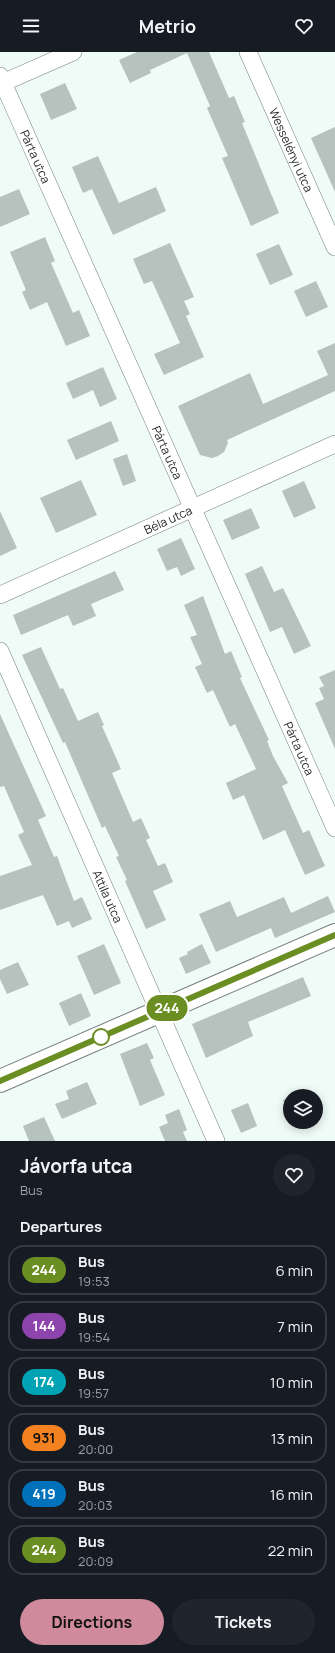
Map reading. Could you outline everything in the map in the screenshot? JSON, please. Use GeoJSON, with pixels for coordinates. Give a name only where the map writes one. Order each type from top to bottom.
{"type":"FeatureCollection","features":[{"type":"Feature","properties":{"kind":"main road"},"geometry":{"type":"LineString","coordinates":[[0,1081],[335,935]]}},
{"type":"Feature","properties":{"kind":"street"},"geometry":{"type":"LineString","coordinates":[[1,81],[73,52]]}},
{"type":"Feature","properties":{"kind":"street","name":"Wesselényi utca"},"geometry":{"type":"LineString","coordinates":[[248,52],[335,247]]}},
{"type":"Feature","properties":{"kind":"street","name":"Párta utca"},"geometry":{"type":"LineString","coordinates":[[1,81],[335,828]]}},
{"type":"Feature","properties":{"kind":"street","name":"Béla utca"},"geometry":{"type":"LineString","coordinates":[[0,595],[335,444]]}},
{"type":"Feature","properties":{"kind":"street","name":"Attila utca"},"geometry":{"type":"LineString","coordinates":[[0,651],[216,1141]]}},
{"type":"Feature","properties":{"kind":"building"},"geometry":{"type":"Polygon","coordinates":[[[137,52],[209,52],[229,98],[234,96],[245,122],[242,123],[279,213],[251,226],[222,158],[228,156],[207,108],[210,106],[187,53],[150,70],[151,73],[130,83],[119,60],[137,52]]]}},
{"type":"Feature","properties":{"kind":"building"},"geometry":{"type":"Polygon","coordinates":[[[65,83],[77,109],[51,120],[40,94],[65,83]]]}},
{"type":"Feature","properties":{"kind":"building"},"geometry":{"type":"Polygon","coordinates":[[[335,127],[335,192],[311,138],[335,127]]]}},
{"type":"Feature","properties":{"kind":"building"},"geometry":{"type":"Polygon","coordinates":[[[98,156],[119,203],[156,187],[166,211],[113,235],[92,189],[83,193],[72,167],[98,156]]]}},
{"type":"Feature","properties":{"kind":"building"},"geometry":{"type":"Polygon","coordinates":[[[19,189],[30,214],[0,227],[0,197],[19,189]]]}},
{"type":"Feature","properties":{"kind":"building"},"geometry":{"type":"Polygon","coordinates":[[[45,237],[55,261],[51,263],[73,313],[79,310],[90,336],[66,346],[47,302],[30,310],[22,292],[26,290],[10,252],[45,237]]]}},
{"type":"Feature","properties":{"kind":"building"},"geometry":{"type":"Polygon","coordinates":[[[170,243],[194,297],[184,301],[190,314],[186,316],[204,357],[164,375],[154,354],[180,343],[152,281],[144,284],[133,259],[170,243]]]}},
{"type":"Feature","properties":{"kind":"building"},"geometry":{"type":"Polygon","coordinates":[[[279,244],[293,275],[270,285],[256,254],[279,244]]]}},
{"type":"Feature","properties":{"kind":"building"},"geometry":{"type":"Polygon","coordinates":[[[316,281],[328,307],[306,317],[294,291],[316,281]]]}},
{"type":"Feature","properties":{"kind":"building"},"geometry":{"type":"Polygon","coordinates":[[[335,343],[335,391],[227,440],[228,443],[224,452],[218,456],[212,458],[200,455],[178,406],[250,373],[263,404],[328,375],[317,351],[335,343]]]}},
{"type":"Feature","properties":{"kind":"building"},"geometry":{"type":"Polygon","coordinates":[[[103,367],[117,399],[100,407],[93,390],[73,399],[66,383],[103,367]]]}},
{"type":"Feature","properties":{"kind":"building"},"geometry":{"type":"Polygon","coordinates":[[[111,421],[119,441],[76,460],[67,440],[111,421]]]}},
{"type":"Feature","properties":{"kind":"building"},"geometry":{"type":"Polygon","coordinates":[[[127,454],[136,481],[123,486],[113,459],[127,454]]]}},
{"type":"Feature","properties":{"kind":"building"},"geometry":{"type":"Polygon","coordinates":[[[81,480],[97,515],[56,533],[40,498],[81,480]]]}},
{"type":"Feature","properties":{"kind":"building"},"geometry":{"type":"Polygon","coordinates":[[[304,481],[316,508],[294,518],[282,491],[304,481]]]}},
{"type":"Feature","properties":{"kind":"building"},"geometry":{"type":"Polygon","coordinates":[[[251,508],[260,528],[232,540],[223,520],[251,508]]]}},
{"type":"Feature","properties":{"kind":"building"},"geometry":{"type":"Polygon","coordinates":[[[0,511],[17,548],[0,556],[0,511]]]}},
{"type":"Feature","properties":{"kind":"building"},"geometry":{"type":"Polygon","coordinates":[[[181,538],[195,569],[181,576],[177,567],[167,571],[157,549],[181,538]]]}},
{"type":"Feature","properties":{"kind":"building"},"geometry":{"type":"Polygon","coordinates":[[[262,566],[274,592],[283,588],[311,646],[294,654],[282,627],[270,632],[245,574],[262,566]]]}},
{"type":"Feature","properties":{"kind":"building"},"geometry":{"type":"Polygon","coordinates":[[[115,571],[124,590],[91,604],[96,616],[73,626],[68,615],[21,635],[13,615],[115,571]]]}},
{"type":"Feature","properties":{"kind":"building"},"geometry":{"type":"Polygon","coordinates":[[[203,596],[225,654],[231,651],[242,677],[240,678],[269,740],[267,741],[273,756],[288,783],[282,786],[303,833],[309,830],[325,866],[305,875],[285,830],[263,840],[244,795],[233,800],[226,783],[256,769],[235,724],[230,727],[213,690],[207,693],[195,667],[202,664],[190,637],[197,635],[184,605],[203,596]]]}},
{"type":"Feature","properties":{"kind":"building"},"geometry":{"type":"Polygon","coordinates":[[[41,647],[60,689],[63,688],[78,721],[98,712],[104,725],[102,726],[121,769],[112,773],[133,822],[141,818],[150,838],[146,840],[158,866],[165,863],[173,882],[153,891],[166,920],[146,929],[125,881],[127,880],[116,857],[119,856],[105,826],[102,828],[65,742],[63,743],[22,655],[41,647]]]}},
{"type":"Feature","properties":{"kind":"building"},"geometry":{"type":"Polygon","coordinates":[[[335,670],[335,749],[315,703],[324,699],[319,688],[324,686],[319,677],[335,670]]]}},
{"type":"Feature","properties":{"kind":"building"},"geometry":{"type":"Polygon","coordinates":[[[0,714],[46,816],[38,820],[54,857],[57,856],[74,901],[82,897],[92,919],[72,928],[69,921],[57,926],[43,895],[0,910],[0,876],[32,865],[18,835],[24,832],[4,786],[0,787],[0,714]]]}},
{"type":"Feature","properties":{"kind":"building"},"geometry":{"type":"Polygon","coordinates":[[[328,896],[335,912],[275,938],[271,928],[216,952],[199,914],[230,901],[237,917],[284,897],[291,913],[328,896]]]}},
{"type":"Feature","properties":{"kind":"building"},"geometry":{"type":"Polygon","coordinates":[[[104,944],[121,983],[94,995],[77,956],[104,944]]]}},
{"type":"Feature","properties":{"kind":"building"},"geometry":{"type":"Polygon","coordinates":[[[202,944],[211,963],[186,974],[179,958],[188,954],[187,952],[202,944]]]}},
{"type":"Feature","properties":{"kind":"building"},"geometry":{"type":"Polygon","coordinates":[[[18,962],[29,985],[7,994],[0,979],[0,970],[18,962]]]}},
{"type":"Feature","properties":{"kind":"building"},"geometry":{"type":"Polygon","coordinates":[[[303,977],[311,996],[248,1022],[253,1036],[206,1058],[192,1024],[303,977]]]}},
{"type":"Feature","properties":{"kind":"building"},"geometry":{"type":"Polygon","coordinates":[[[81,993],[91,1016],[69,1026],[59,1003],[81,993]]]}},
{"type":"Feature","properties":{"kind":"building"},"geometry":{"type":"Polygon","coordinates":[[[147,1043],[154,1058],[150,1060],[165,1095],[140,1106],[120,1054],[147,1043]]]}},
{"type":"Feature","properties":{"kind":"building"},"geometry":{"type":"Polygon","coordinates":[[[87,1082],[97,1104],[62,1119],[55,1104],[69,1099],[66,1091],[87,1082]]]}},
{"type":"Feature","properties":{"kind":"building"},"geometry":{"type":"Polygon","coordinates":[[[248,1103],[257,1126],[241,1133],[231,1110],[248,1103]]]}},
{"type":"Feature","properties":{"kind":"building"},"geometry":{"type":"Polygon","coordinates":[[[179,1109],[187,1130],[183,1132],[187,1141],[165,1141],[159,1127],[168,1123],[165,1115],[179,1109]]]}},
{"type":"Feature","properties":{"kind":"building"},"geometry":{"type":"Polygon","coordinates":[[[44,1117],[55,1141],[29,1141],[23,1126],[44,1117]]]}},
{"type":"Feature","properties":{"kind":"bus line","name":"244"},"geometry":{"type":"LineString","coordinates":[[0,1081],[335,935]]}}]}
